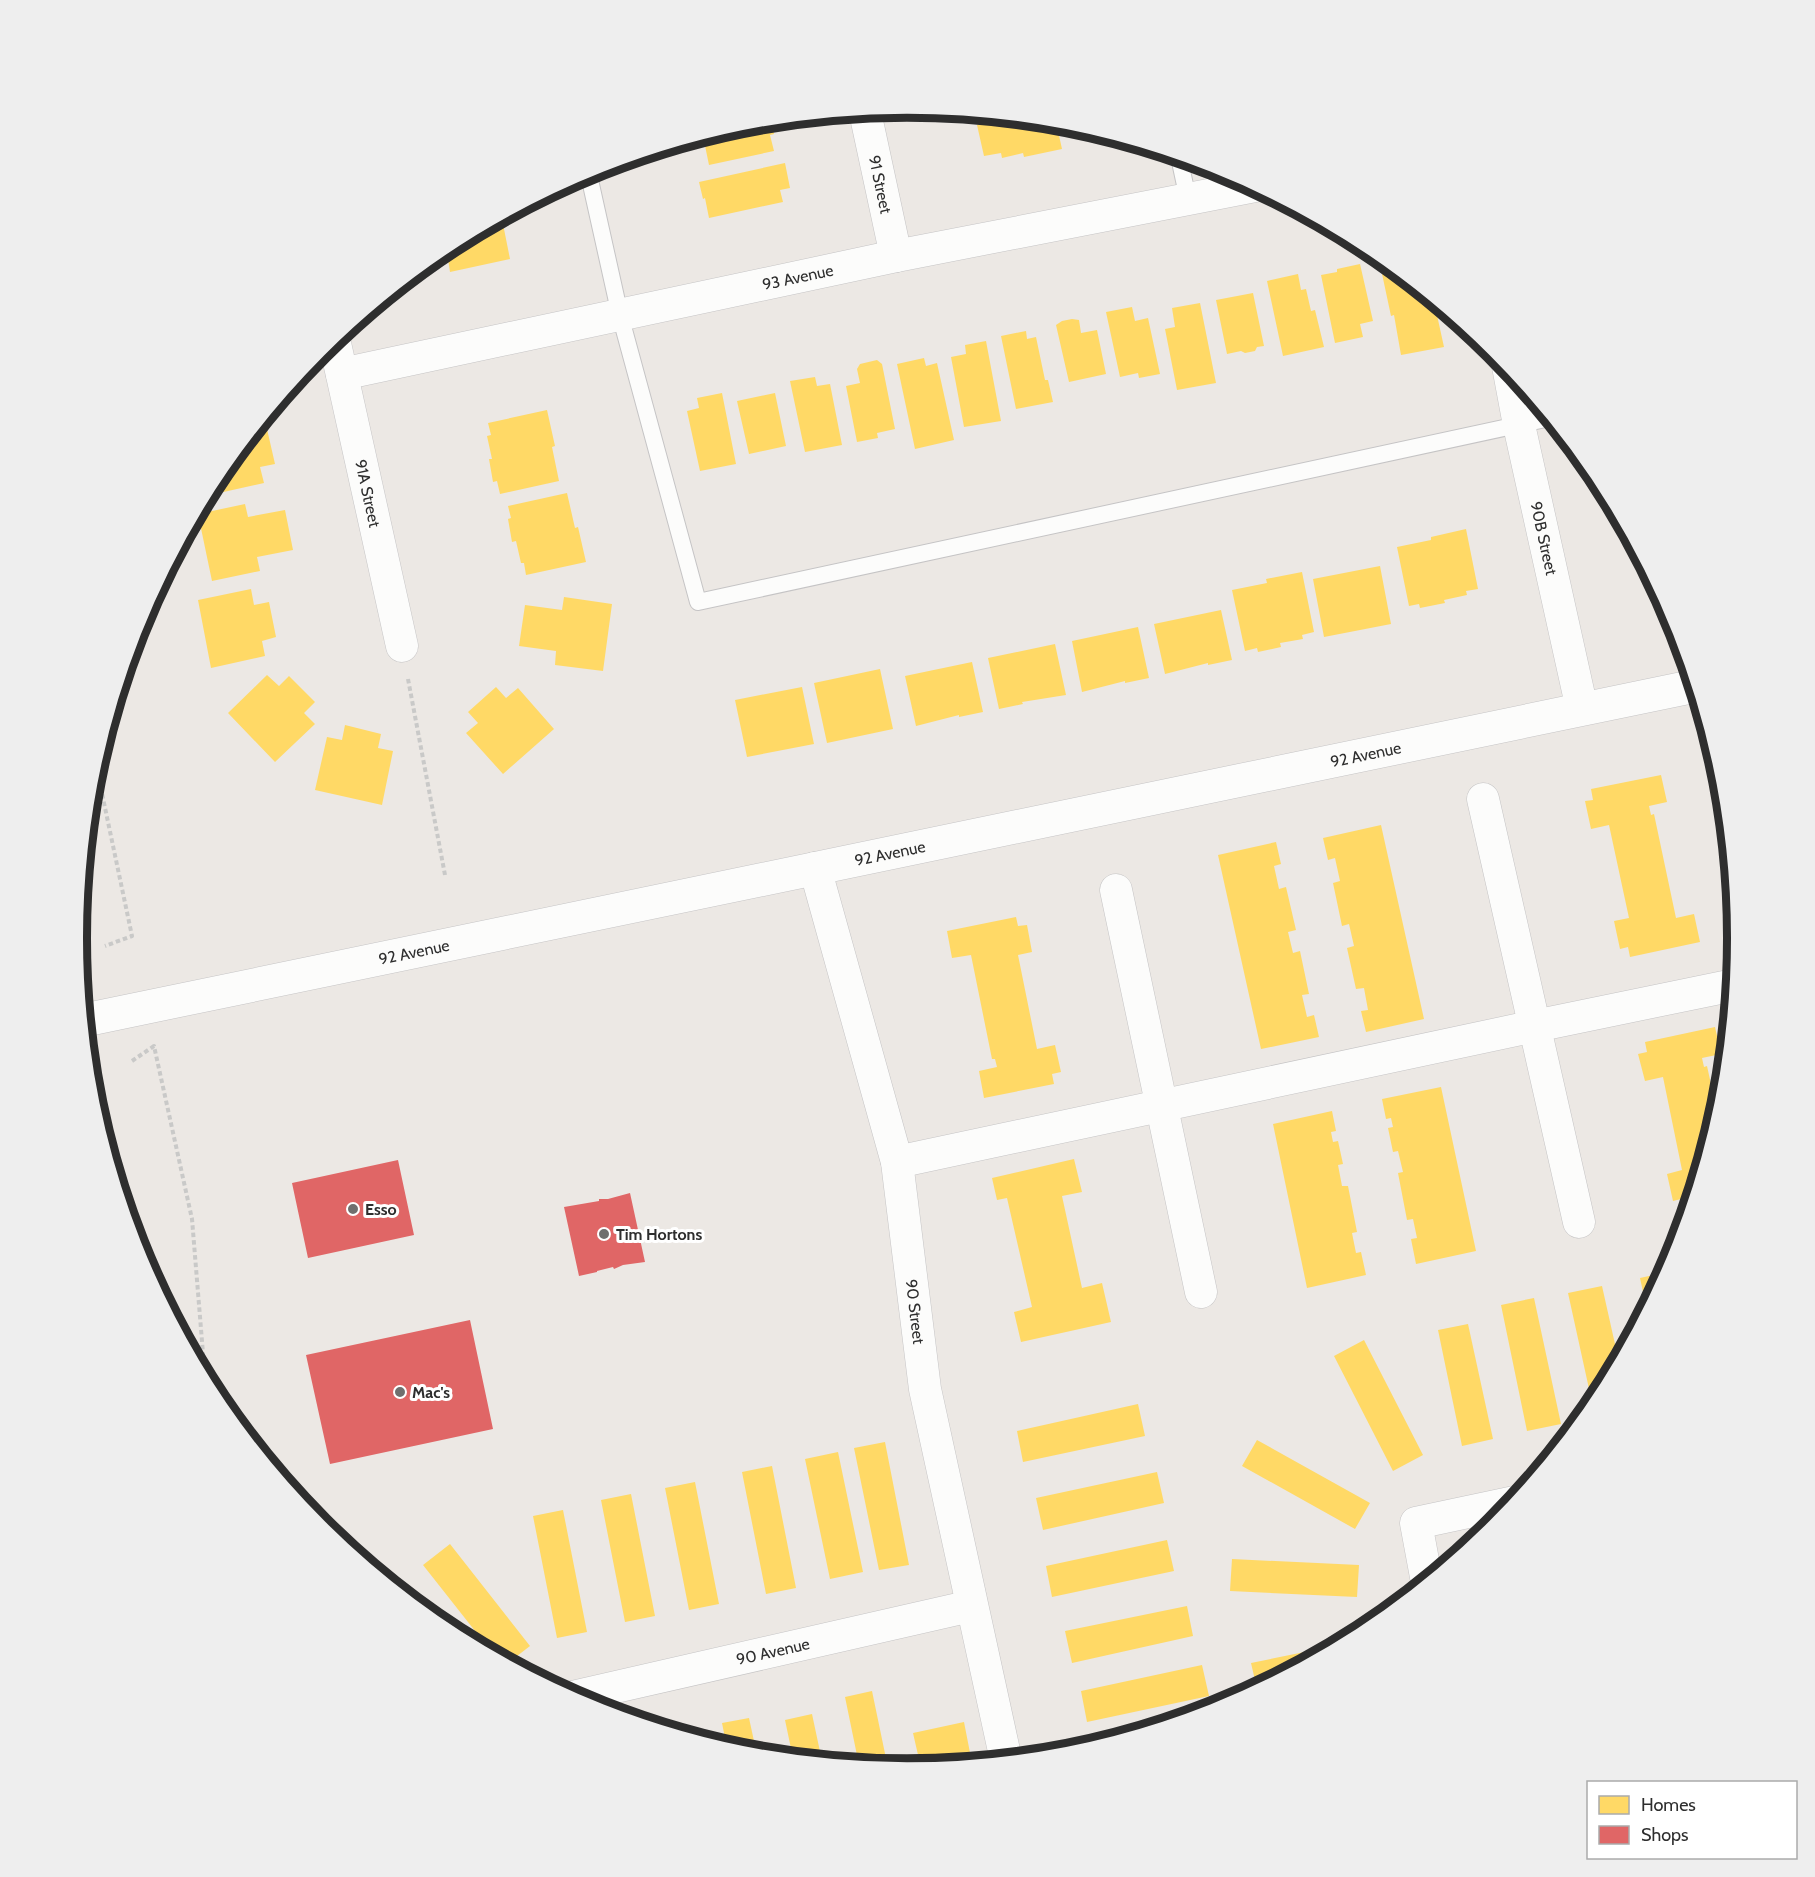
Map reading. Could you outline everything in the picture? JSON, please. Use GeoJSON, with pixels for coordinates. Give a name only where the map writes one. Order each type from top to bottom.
{"type":"FeatureCollection","features":[{"type":"Feature","properties":{"kind":"street","name":"91 Street"},"geometry":{"type":"LineString","coordinates":[[867,120],[896,256]]}},
{"type":"Feature","properties":{"kind":"street","name":"93 Avenue"},"geometry":{"type":"LineString","coordinates":[[342,374],[896,256],[1240,189]]}},
{"type":"Feature","properties":{"kind":"street","name":"91A Street"},"geometry":{"type":"LineString","coordinates":[[336,350],[402,646]]}},
{"type":"Feature","properties":{"kind":"street","name":"90B Street"},"geometry":{"type":"LineString","coordinates":[[1511,384],[1518,425],[1582,709]]}},
{"type":"Feature","properties":{"kind":"street","name":"92 Avenue"},"geometry":{"type":"LineString","coordinates":[[91,1019],[1688,687]]}},
{"type":"Feature","properties":{"kind":"street"},"geometry":{"type":"LineString","coordinates":[[1484,799],[1579,1222]]}},
{"type":"Feature","properties":{"kind":"street","name":"90 Street"},"geometry":{"type":"LineString","coordinates":[[814,868],[897,1162],[925,1389],[1004,1753]]}},
{"type":"Feature","properties":{"kind":"street"},"geometry":{"type":"LineString","coordinates":[[1116,890],[1201,1292]]}},
{"type":"Feature","properties":{"kind":"street"},"geometry":{"type":"LineString","coordinates":[[897,1162],[1726,987]]}},
{"type":"Feature","properties":{"kind":"street"},"geometry":{"type":"LineString","coordinates":[[1425,1574],[1416,1523],[1501,1505]]}},
{"type":"Feature","properties":{"kind":"street","name":"90 Avenue"},"geometry":{"type":"LineString","coordinates":[[587,1694],[971,1606]]}},
{"type":"Feature","properties":{"kind":"lane"},"geometry":{"type":"LineString","coordinates":[[1181,166],[1188,199]]}},
{"type":"Feature","properties":{"kind":"lane"},"geometry":{"type":"LineString","coordinates":[[590,182],[620,315],[698,602],[1542,420]]}},
{"type":"Feature","properties":{"kind":"path"},"geometry":{"type":"LineString","coordinates":[[402,646],[445,875]]}},
{"type":"Feature","properties":{"kind":"path"},"geometry":{"type":"LineString","coordinates":[[101,789],[132,936],[105,946]]}},
{"type":"Feature","properties":{"kind":"path"},"geometry":{"type":"LineString","coordinates":[[132,1061],[154,1046],[192,1219],[203,1359]]}},
{"type":"Feature","properties":{"kind":"building: Homes"},"geometry":{"type":"Polygon","coordinates":[[[989,123],[1058,132],[1062,149],[1024,157],[1023,153],[1002,158],[1001,153],[984,156],[977,125],[989,123]]]}},
{"type":"Feature","properties":{"kind":"building: Homes"},"geometry":{"type":"Polygon","coordinates":[[[773,130],[774,134],[770,135],[774,151],[709,165],[705,144],[773,130]]]}},
{"type":"Feature","properties":{"kind":"building: Homes"},"geometry":{"type":"Polygon","coordinates":[[[785,163],[790,188],[780,190],[783,202],[709,218],[699,182],[785,163]]]}},
{"type":"Feature","properties":{"kind":"building: Homes"},"geometry":{"type":"Polygon","coordinates":[[[503,225],[510,259],[450,272],[448,259],[503,225]]]}},
{"type":"Feature","properties":{"kind":"building: Homes"},"geometry":{"type":"Polygon","coordinates":[[[1360,264],[1373,321],[1360,324],[1363,337],[1335,343],[1321,275],[1360,264]]]}},
{"type":"Feature","properties":{"kind":"building: Homes"},"geometry":{"type":"Polygon","coordinates":[[[1381,269],[1436,312],[1444,347],[1401,355],[1394,315],[1391,316],[1381,269]]]}},
{"type":"Feature","properties":{"kind":"building: Homes"},"geometry":{"type":"Polygon","coordinates":[[[1298,274],[1301,290],[1306,289],[1311,311],[1315,310],[1324,347],[1283,356],[1267,281],[1298,274]]]}},
{"type":"Feature","properties":{"kind":"building: Homes"},"geometry":{"type":"Polygon","coordinates":[[[1253,293],[1264,346],[1257,347],[1255,351],[1227,354],[1216,300],[1253,293]]]}},
{"type":"Feature","properties":{"kind":"building: Homes"},"geometry":{"type":"Polygon","coordinates":[[[1200,303],[1216,383],[1177,390],[1165,329],[1175,327],[1172,308],[1200,303]]]}},
{"type":"Feature","properties":{"kind":"building: Homes"},"geometry":{"type":"Polygon","coordinates":[[[1132,307],[1135,321],[1148,318],[1160,374],[1139,378],[1138,373],[1120,377],[1106,312],[1132,307]]]}},
{"type":"Feature","properties":{"kind":"building: Homes"},"geometry":{"type":"Polygon","coordinates":[[[1072,319],[1079,320],[1081,333],[1097,330],[1106,374],[1069,382],[1056,325],[1072,319]]]}},
{"type":"Feature","properties":{"kind":"building: Homes"},"geometry":{"type":"Polygon","coordinates":[[[1026,331],[1027,339],[1036,337],[1045,380],[1048,380],[1053,402],[1016,409],[1001,336],[1026,331]]]}},
{"type":"Feature","properties":{"kind":"building: Homes"},"geometry":{"type":"Polygon","coordinates":[[[986,341],[1001,421],[964,427],[951,357],[966,354],[965,345],[986,341]]]}},
{"type":"Feature","properties":{"kind":"building: Homes"},"geometry":{"type":"Polygon","coordinates":[[[924,358],[926,366],[937,363],[954,440],[915,449],[897,364],[924,358]]]}},
{"type":"Feature","properties":{"kind":"building: Homes"},"geometry":{"type":"Polygon","coordinates":[[[877,360],[882,364],[895,429],[877,433],[878,438],[857,442],[846,386],[860,383],[857,369],[860,364],[877,360]]]}},
{"type":"Feature","properties":{"kind":"building: Homes"},"geometry":{"type":"Polygon","coordinates":[[[815,377],[817,386],[830,384],[842,445],[805,452],[790,381],[815,377]]]}},
{"type":"Feature","properties":{"kind":"building: Homes"},"geometry":{"type":"Polygon","coordinates":[[[722,393],[736,464],[700,471],[687,411],[699,408],[697,398],[722,393]]]}},
{"type":"Feature","properties":{"kind":"building: Homes"},"geometry":{"type":"Polygon","coordinates":[[[775,393],[786,446],[749,454],[737,401],[775,393]]]}},
{"type":"Feature","properties":{"kind":"building: Homes"},"geometry":{"type":"Polygon","coordinates":[[[547,410],[555,446],[552,447],[559,481],[500,494],[497,481],[493,482],[489,459],[492,459],[487,436],[491,435],[488,423],[547,410]]]}},
{"type":"Feature","properties":{"kind":"building: Homes"},"geometry":{"type":"Polygon","coordinates":[[[267,429],[275,464],[260,467],[264,483],[219,493],[225,483],[267,429]]]}},
{"type":"Feature","properties":{"kind":"building: Homes"},"geometry":{"type":"Polygon","coordinates":[[[567,493],[586,562],[526,575],[516,541],[512,542],[508,506],[567,493]]]}},
{"type":"Feature","properties":{"kind":"building: Homes"},"geometry":{"type":"Polygon","coordinates":[[[245,504],[248,517],[285,510],[293,550],[257,557],[260,571],[212,581],[200,523],[207,512],[245,504]]]}},
{"type":"Feature","properties":{"kind":"building: Homes"},"geometry":{"type":"Polygon","coordinates":[[[1466,529],[1478,589],[1466,591],[1467,595],[1444,600],[1445,603],[1420,608],[1419,604],[1409,606],[1397,547],[1431,540],[1431,537],[1466,529]]]}},
{"type":"Feature","properties":{"kind":"building: Homes"},"geometry":{"type":"Polygon","coordinates":[[[1380,566],[1391,624],[1324,637],[1313,579],[1380,566]]]}},
{"type":"Feature","properties":{"kind":"building: Homes"},"geometry":{"type":"Polygon","coordinates":[[[1302,572],[1314,632],[1302,635],[1303,639],[1280,643],[1281,647],[1258,652],[1257,648],[1245,651],[1232,590],[1267,583],[1266,579],[1302,572]]]}},
{"type":"Feature","properties":{"kind":"building: Homes"},"geometry":{"type":"Polygon","coordinates":[[[251,589],[254,605],[269,602],[276,637],[262,641],[265,656],[211,668],[198,600],[251,589]]]}},
{"type":"Feature","properties":{"kind":"building: Homes"},"geometry":{"type":"Polygon","coordinates":[[[564,597],[612,604],[603,671],[555,665],[556,651],[519,646],[525,605],[562,610],[564,597]]]}},
{"type":"Feature","properties":{"kind":"building: Homes"},"geometry":{"type":"Polygon","coordinates":[[[1221,610],[1232,660],[1208,665],[1208,663],[1165,674],[1154,624],[1221,610]]]}},
{"type":"Feature","properties":{"kind":"building: Homes"},"geometry":{"type":"Polygon","coordinates":[[[1138,627],[1149,678],[1125,683],[1125,681],[1082,692],[1072,641],[1138,627]]]}},
{"type":"Feature","properties":{"kind":"building: Homes"},"geometry":{"type":"Polygon","coordinates":[[[1055,644],[1066,695],[1022,702],[1023,704],[999,709],[988,658],[1055,644]]]}},
{"type":"Feature","properties":{"kind":"building: Homes"},"geometry":{"type":"Polygon","coordinates":[[[972,662],[983,712],[959,717],[959,715],[916,726],[905,676],[972,662]]]}},
{"type":"Feature","properties":{"kind":"building: Homes"},"geometry":{"type":"Polygon","coordinates":[[[880,669],[893,729],[827,743],[814,683],[880,669]]]}},
{"type":"Feature","properties":{"kind":"building: Homes"},"geometry":{"type":"Polygon","coordinates":[[[267,675],[279,686],[289,676],[315,702],[304,713],[315,724],[275,762],[228,713],[267,675]]]}},
{"type":"Feature","properties":{"kind":"building: Homes"},"geometry":{"type":"Polygon","coordinates":[[[496,687],[506,698],[518,688],[554,729],[503,774],[466,733],[478,723],[468,712],[496,687]]]}},
{"type":"Feature","properties":{"kind":"building: Homes"},"geometry":{"type":"Polygon","coordinates":[[[802,687],[814,744],[747,757],[735,700],[802,687]]]}},
{"type":"Feature","properties":{"kind":"building: Homes"},"geometry":{"type":"Polygon","coordinates":[[[345,725],[381,734],[378,748],[393,751],[382,805],[315,790],[327,737],[342,740],[345,725]]]}},
{"type":"Feature","properties":{"kind":"building: Homes"},"geometry":{"type":"Polygon","coordinates":[[[1661,775],[1667,802],[1649,806],[1651,815],[1654,814],[1676,918],[1694,914],[1700,942],[1630,957],[1628,947],[1620,949],[1614,921],[1629,918],[1609,825],[1591,829],[1585,801],[1593,800],[1591,789],[1661,775]]]}},
{"type":"Feature","properties":{"kind":"building: Homes"},"geometry":{"type":"Polygon","coordinates":[[[1381,825],[1424,1019],[1366,1032],[1361,1011],[1368,1010],[1364,988],[1356,989],[1347,948],[1354,946],[1349,924],[1342,926],[1333,883],[1340,881],[1335,858],[1328,860],[1323,838],[1381,825]]]}},
{"type":"Feature","properties":{"kind":"building: Homes"},"geometry":{"type":"Polygon","coordinates":[[[1276,842],[1281,864],[1274,866],[1279,889],[1286,887],[1296,930],[1288,932],[1293,953],[1300,951],[1309,994],[1302,995],[1307,1017],[1314,1015],[1319,1037],[1261,1049],[1218,855],[1276,842]]]}},
{"type":"Feature","properties":{"kind":"building: Homes"},"geometry":{"type":"Polygon","coordinates":[[[1016,917],[1018,926],[1027,925],[1032,952],[1018,955],[1037,1049],[1055,1045],[1061,1072],[1052,1074],[1054,1084],[984,1098],[979,1071],[997,1067],[995,1059],[992,1059],[971,955],[952,958],[947,931],[1016,917]]]}},
{"type":"Feature","properties":{"kind":"building: Homes"},"geometry":{"type":"Polygon","coordinates":[[[1715,1027],[1720,1054],[1702,1058],[1704,1067],[1707,1066],[1713,1093],[1712,1099],[1700,1151],[1682,1206],[1681,1199],[1673,1201],[1667,1174],[1682,1170],[1663,1077],[1645,1081],[1638,1054],[1647,1052],[1645,1042],[1715,1027]]]}},
{"type":"Feature","properties":{"kind":"building: Homes"},"geometry":{"type":"Polygon","coordinates":[[[1441,1087],[1476,1251],[1416,1264],[1411,1239],[1417,1238],[1413,1219],[1407,1220],[1398,1173],[1403,1172],[1398,1151],[1393,1152],[1388,1128],[1393,1127],[1391,1118],[1386,1119],[1382,1099],[1441,1087]]]}},
{"type":"Feature","properties":{"kind":"building: Homes"},"geometry":{"type":"Polygon","coordinates":[[[1332,1111],[1336,1131],[1331,1132],[1333,1142],[1338,1141],[1343,1164],[1338,1165],[1342,1186],[1348,1186],[1357,1232],[1352,1233],[1356,1253],[1361,1252],[1366,1275],[1307,1288],[1273,1124],[1332,1111]]]}},
{"type":"Feature","properties":{"kind":"building: Homes"},"geometry":{"type":"Polygon","coordinates":[[[1074,1159],[1082,1192],[1062,1196],[1082,1288],[1102,1283],[1111,1322],[1021,1342],[1014,1312],[1032,1307],[1007,1198],[997,1200],[992,1178],[1074,1159]]]}},
{"type":"Feature","properties":{"kind":"building: Homes"},"geometry":{"type":"Polygon","coordinates":[[[1655,1275],[1644,1298],[1640,1278],[1655,1275]]]}},
{"type":"Feature","properties":{"kind":"building: Homes"},"geometry":{"type":"Polygon","coordinates":[[[1602,1286],[1617,1351],[1590,1394],[1568,1293],[1602,1286]]]}},
{"type":"Feature","properties":{"kind":"building: Homes"},"geometry":{"type":"Polygon","coordinates":[[[1534,1298],[1561,1424],[1527,1431],[1501,1305],[1534,1298]]]}},
{"type":"Feature","properties":{"kind":"building: Homes"},"geometry":{"type":"Polygon","coordinates":[[[1468,1324],[1493,1439],[1462,1446],[1438,1330],[1468,1324]]]}},
{"type":"Feature","properties":{"kind":"building: Homes"},"geometry":{"type":"Polygon","coordinates":[[[1364,1340],[1423,1455],[1393,1471],[1334,1356],[1364,1340]]]}},
{"type":"Feature","properties":{"kind":"building: Homes"},"geometry":{"type":"Polygon","coordinates":[[[1138,1404],[1145,1436],[1023,1462],[1017,1431],[1138,1404]]]}},
{"type":"Feature","properties":{"kind":"building: Homes"},"geometry":{"type":"Polygon","coordinates":[[[1257,1440],[1370,1503],[1355,1529],[1242,1466],[1257,1440]]]}},
{"type":"Feature","properties":{"kind":"building: Homes"},"geometry":{"type":"Polygon","coordinates":[[[885,1442],[909,1565],[879,1570],[854,1448],[885,1442]]]}},
{"type":"Feature","properties":{"kind":"building: Homes"},"geometry":{"type":"Polygon","coordinates":[[[838,1452],[863,1572],[830,1579],[805,1459],[838,1452]]]}},
{"type":"Feature","properties":{"kind":"building: Homes"},"geometry":{"type":"Polygon","coordinates":[[[772,1466],[796,1588],[766,1594],[742,1472],[772,1466]]]}},
{"type":"Feature","properties":{"kind":"building: Homes"},"geometry":{"type":"Polygon","coordinates":[[[1157,1472],[1164,1503],[1043,1530],[1036,1498],[1157,1472]]]}},
{"type":"Feature","properties":{"kind":"building: Homes"},"geometry":{"type":"Polygon","coordinates":[[[695,1482],[719,1604],[689,1610],[665,1488],[695,1482]]]}},
{"type":"Feature","properties":{"kind":"building: Homes"},"geometry":{"type":"Polygon","coordinates":[[[631,1494],[655,1616],[625,1622],[601,1500],[631,1494]]]}},
{"type":"Feature","properties":{"kind":"building: Homes"},"geometry":{"type":"Polygon","coordinates":[[[563,1510],[587,1632],[557,1638],[533,1516],[563,1510]]]}},
{"type":"Feature","properties":{"kind":"building: Homes"},"geometry":{"type":"Polygon","coordinates":[[[1167,1540],[1174,1571],[1052,1597],[1046,1566],[1167,1540]]]}},
{"type":"Feature","properties":{"kind":"building: Homes"},"geometry":{"type":"Polygon","coordinates":[[[450,1544],[530,1646],[514,1658],[482,1640],[423,1565],[450,1544]]]}},
{"type":"Feature","properties":{"kind":"building: Homes"},"geometry":{"type":"Polygon","coordinates":[[[1232,1559],[1359,1565],[1357,1597],[1230,1591],[1232,1559]]]}},
{"type":"Feature","properties":{"kind":"building: Homes"},"geometry":{"type":"Polygon","coordinates":[[[1187,1606],[1193,1636],[1072,1663],[1065,1631],[1187,1606]]]}},
{"type":"Feature","properties":{"kind":"building: Homes"},"geometry":{"type":"Polygon","coordinates":[[[1317,1649],[1255,1681],[1251,1663],[1317,1649]]]}},
{"type":"Feature","properties":{"kind":"building: Homes"},"geometry":{"type":"Polygon","coordinates":[[[1202,1665],[1209,1696],[1087,1722],[1081,1691],[1202,1665]]]}},
{"type":"Feature","properties":{"kind":"building: Homes"},"geometry":{"type":"Polygon","coordinates":[[[872,1691],[886,1758],[857,1757],[845,1697],[872,1691]]]}},
{"type":"Feature","properties":{"kind":"building: Homes"},"geometry":{"type":"Polygon","coordinates":[[[812,1714],[820,1754],[791,1751],[785,1720],[812,1714]]]}},
{"type":"Feature","properties":{"kind":"building: Homes"},"geometry":{"type":"Polygon","coordinates":[[[749,1718],[755,1744],[725,1738],[722,1723],[749,1718]]]}},
{"type":"Feature","properties":{"kind":"building: Homes"},"geometry":{"type":"Polygon","coordinates":[[[964,1722],[971,1756],[919,1759],[913,1733],[964,1722]]]}},
{"type":"Feature","properties":{"kind":"building: Shops","name":"Esso"},"geometry":{"type":"Polygon","coordinates":[[[398,1160],[414,1235],[308,1258],[292,1183],[398,1160]]]}},
{"type":"Feature","properties":{"kind":"building: Shops","name":"Tim Hortons"},"geometry":{"type":"Polygon","coordinates":[[[630,1193],[645,1262],[579,1276],[564,1207],[630,1193]]]}},
{"type":"Feature","properties":{"kind":"building: Shops","name":"Mac's"},"geometry":{"type":"Polygon","coordinates":[[[470,1320],[493,1429],[330,1464],[306,1355],[470,1320]]]}},
{"type":"Feature","properties":{"kind":"place","name":"Esso"},"geometry":{"type":"Point","coordinates":[353,1209]}},
{"type":"Feature","properties":{"kind":"place","name":"Tim Hortons"},"geometry":{"type":"Point","coordinates":[604,1234]}},
{"type":"Feature","properties":{"kind":"place","name":"Mac's"},"geometry":{"type":"Point","coordinates":[400,1392]}}]}
